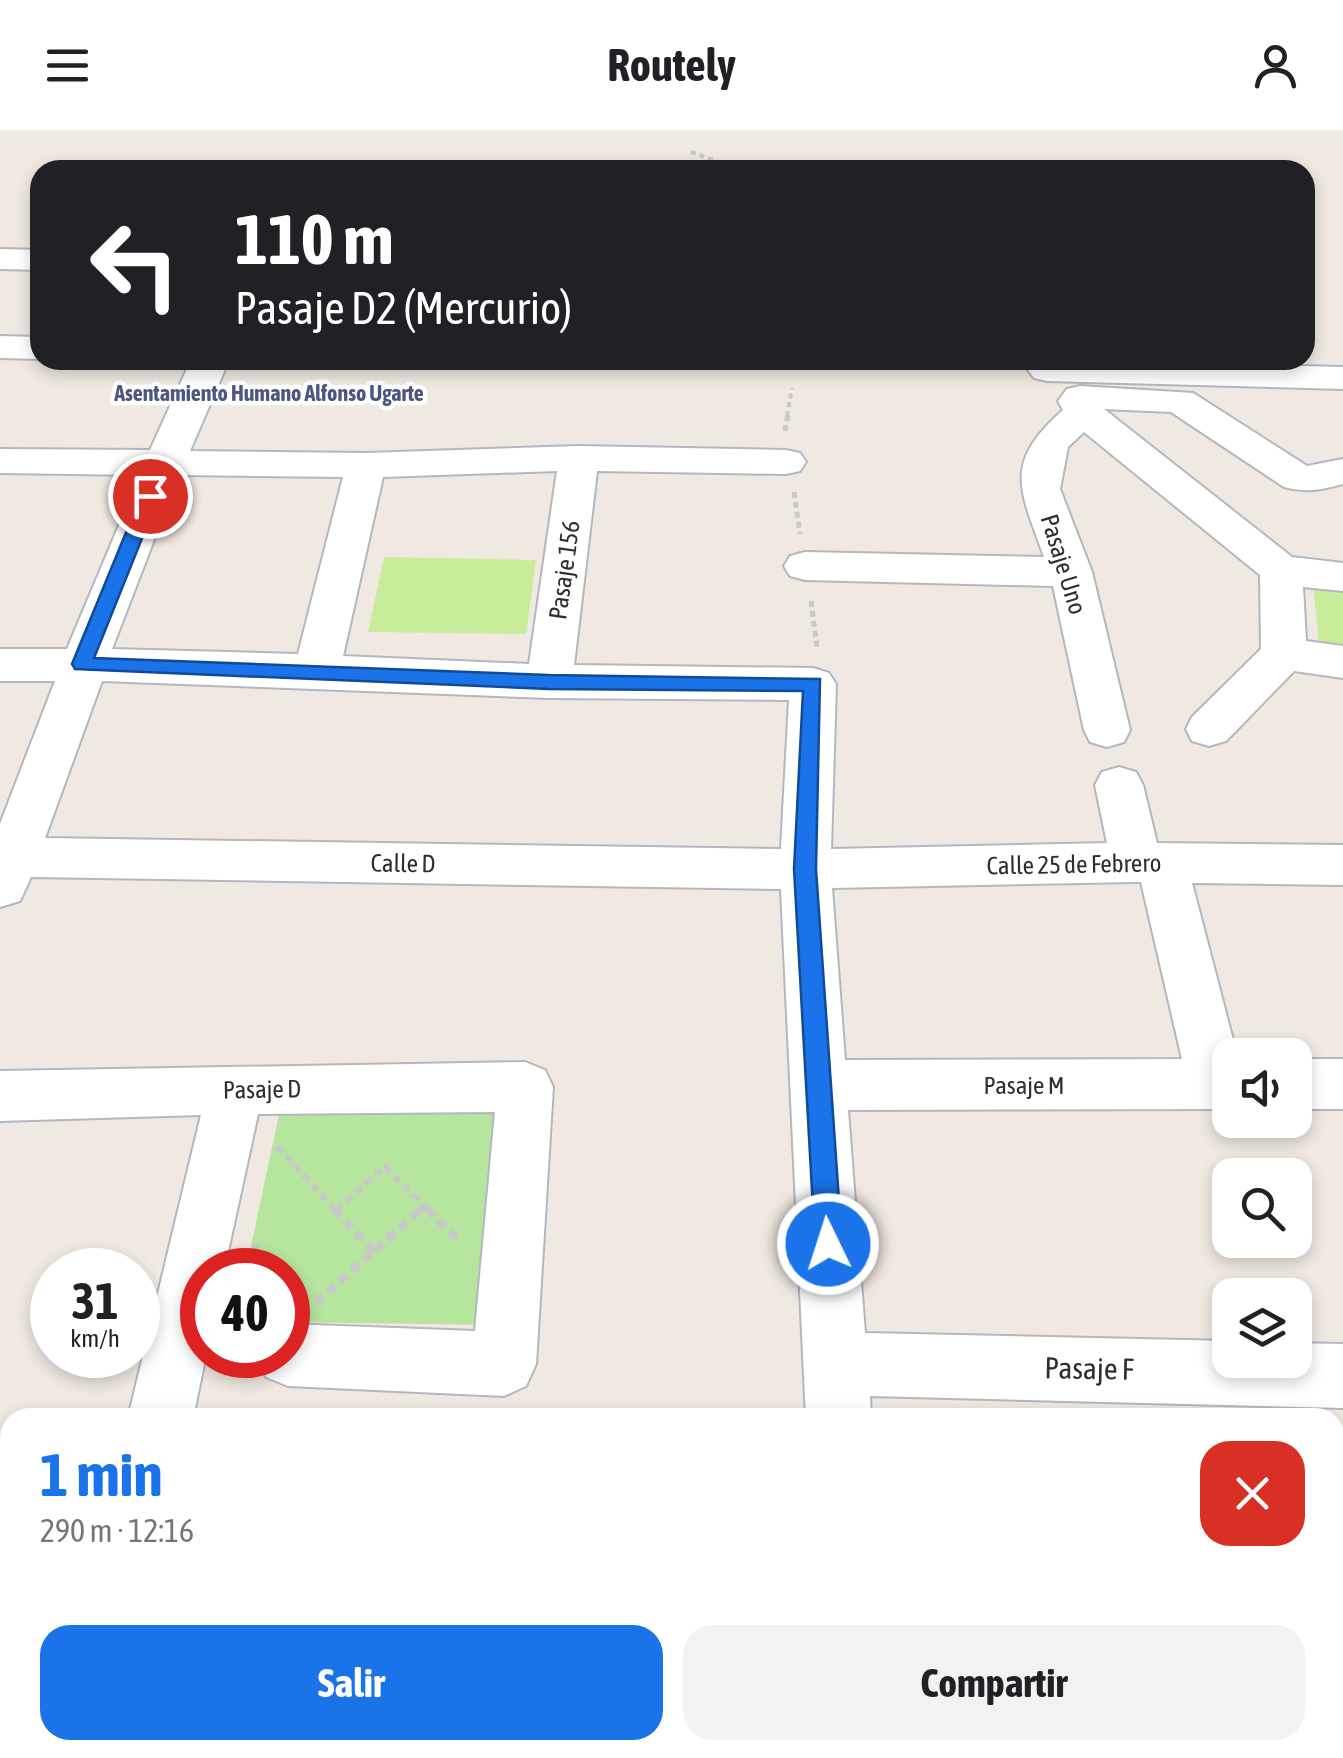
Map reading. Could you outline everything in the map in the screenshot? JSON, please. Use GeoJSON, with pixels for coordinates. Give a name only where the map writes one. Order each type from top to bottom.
{"type":"FeatureCollection","features":[{"type":"Feature","properties":{"kind":"street"},"geometry":{"type":"LineString","coordinates":[[0,259],[30,260]]}},
{"type":"Feature","properties":{"kind":"street"},"geometry":{"type":"LineString","coordinates":[[0,347],[30,348]]}},
{"type":"Feature","properties":{"kind":"street"},"geometry":{"type":"LineString","coordinates":[[4,869],[82,664],[205,370]]}},
{"type":"Feature","properties":{"kind":"street"},"geometry":{"type":"LineString","coordinates":[[1047,370],[1335,386]]}},
{"type":"Feature","properties":{"kind":"street","name":"Pasaje Uno"},"geometry":{"type":"LineString","coordinates":[[1107,730],[1071,572],[1040,489],[1048,443],[1083,412],[1078,407],[1080,397],[1180,401],[1298,478],[1314,479],[1343,472]]}},
{"type":"Feature","properties":{"kind":"street"},"geometry":{"type":"LineString","coordinates":[[1083,412],[1281,570],[1343,576]]}},
{"type":"Feature","properties":{"kind":"street"},"geometry":{"type":"LineString","coordinates":[[0,461],[366,466],[579,458],[786,462]]}},
{"type":"Feature","properties":{"kind":"street","name":"Pasaje 156"},"geometry":{"type":"LineString","coordinates":[[549,682],[579,458]]}},
{"type":"Feature","properties":{"kind":"street"},"geometry":{"type":"LineString","coordinates":[[316,674],[366,466]]}},
{"type":"Feature","properties":{"kind":"street"},"geometry":{"type":"LineString","coordinates":[[805,566],[1071,572]]}},
{"type":"Feature","properties":{"kind":"street"},"geometry":{"type":"LineString","coordinates":[[1209,729],[1284,654],[1281,570]]}},
{"type":"Feature","properties":{"kind":"street"},"geometry":{"type":"LineString","coordinates":[[1284,654],[1343,662]]}},
{"type":"Feature","properties":{"kind":"street"},"geometry":{"type":"LineString","coordinates":[[0,665],[82,664],[549,682],[813,684],[805,869],[838,1391]]}},
{"type":"Feature","properties":{"kind":"street"},"geometry":{"type":"LineString","coordinates":[[1119,786],[1149,862],[1212,1051]]}},
{"type":"Feature","properties":{"kind":"street","name":"Calle 25 de Febrero"},"geometry":{"type":"LineString","coordinates":[[805,869],[1149,862],[1343,865]]}},
{"type":"Feature","properties":{"kind":"street","name":"Calle D"},"geometry":{"type":"LineString","coordinates":[[4,869],[805,869]]}},
{"type":"Feature","properties":{"kind":"street","name":"Pasaje M"},"geometry":{"type":"LineString","coordinates":[[818,1086],[1212,1084]]}},
{"type":"Feature","properties":{"kind":"street"},"geometry":{"type":"LineString","coordinates":[[1312,1084],[1343,1084]]}},
{"type":"Feature","properties":{"kind":"street","name":"Pasaje D"},"geometry":{"type":"LineString","coordinates":[[0,1096],[236,1088],[525,1087],[504,1364],[310,1337]]}},
{"type":"Feature","properties":{"kind":"street"},"geometry":{"type":"LineString","coordinates":[[207,1248],[236,1088]]}},
{"type":"Feature","properties":{"kind":"street"},"geometry":{"type":"LineString","coordinates":[[164,1408],[180,1371]]}},
{"type":"Feature","properties":{"kind":"street","name":"Pasaje F"},"geometry":{"type":"LineString","coordinates":[[838,1391],[1248,1395],[1343,1376]]}},
{"type":"Feature","properties":{"kind":"path"},"geometry":{"type":"LineString","coordinates":[[691,152],[713,160]]}},
{"type":"Feature","properties":{"kind":"path"},"geometry":{"type":"LineString","coordinates":[[273,1164],[281,1128]]}},
{"type":"Feature","properties":{"kind":"path"},"geometry":{"type":"LineString","coordinates":[[277,1146],[374,1252]]}},
{"type":"Feature","properties":{"kind":"path"},"geometry":{"type":"LineString","coordinates":[[336,1210],[384,1166],[464,1246]]}},
{"type":"Feature","properties":{"kind":"path"},"geometry":{"type":"LineString","coordinates":[[310,1319],[423,1207]]}},
{"type":"Feature","properties":{"kind":"path"},"geometry":{"type":"LineString","coordinates":[[255,1248],[258,1234]]}},
{"type":"Feature","properties":{"kind":"green space"},"geometry":{"type":"Polygon","coordinates":[[[384,557],[536,560],[526,634],[368,632],[384,557]]]}},
{"type":"Feature","properties":{"kind":"green space"},"geometry":{"type":"Polygon","coordinates":[[[1313,585],[1343,589],[1343,645],[1319,642],[1313,585]]]}},
{"type":"Feature","properties":{"kind":"green space"},"geometry":{"type":"Polygon","coordinates":[[[281,1105],[514,1108],[493,1325],[310,1322],[310,1248],[251,1248],[281,1105]]]}},
{"type":"Feature","properties":{"kind":"district","name":"Asentamiento Humano Alfonso Ugarte"},"geometry":{"type":"Point","coordinates":[269,393]}},
{"type":"Feature","properties":{"kind":"route"},"geometry":{"type":"LineString","coordinates":[[150,496],[82,664],[549,682],[813,684],[805,869],[828,1244]]}}]}
